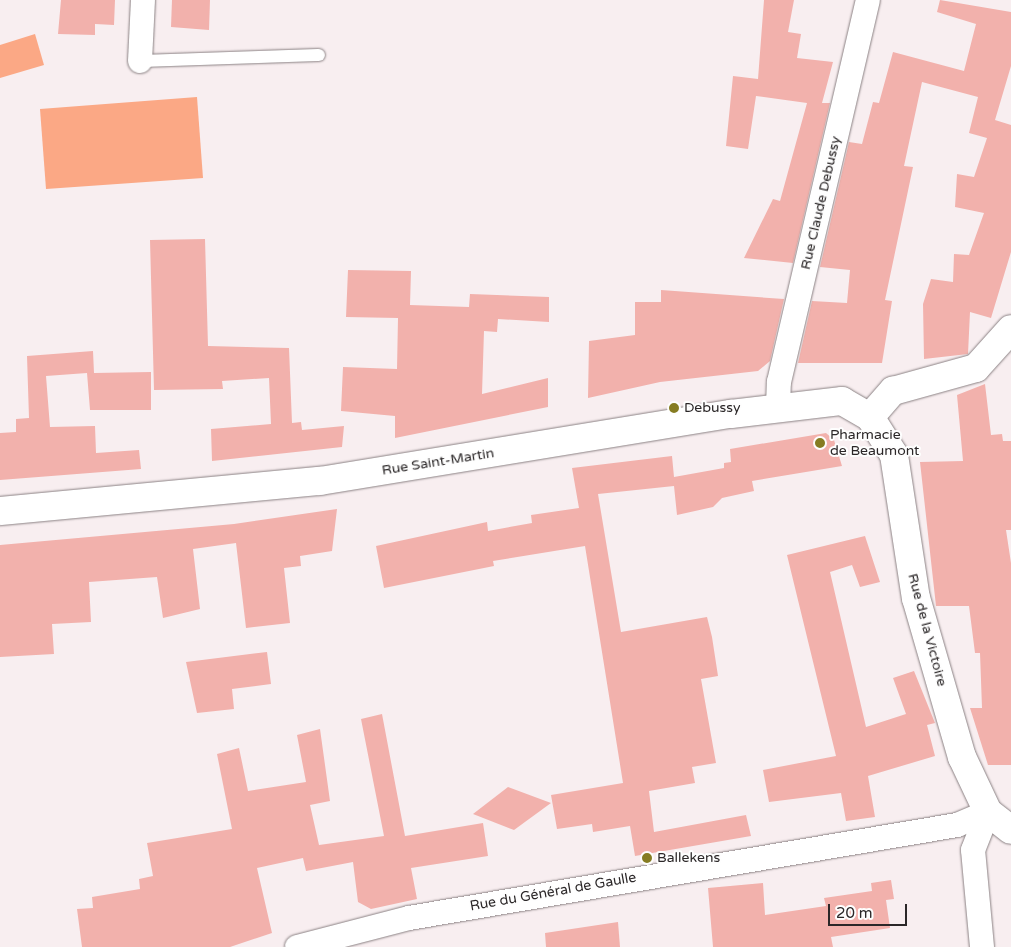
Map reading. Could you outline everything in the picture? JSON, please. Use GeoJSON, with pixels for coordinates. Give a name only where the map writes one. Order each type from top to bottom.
{"type":"FeatureCollection","features":[{"type":"Feature","properties":{"kind":"main road"},"geometry":{"type":"LineString","coordinates":[[870,417],[893,391],[976,368],[1011,329]]}},
{"type":"Feature","properties":{"kind":"main road","name":"Rue Saint-Martin"},"geometry":{"type":"LineString","coordinates":[[0,511],[320,481],[834,400],[870,417]]}},
{"type":"Feature","properties":{"kind":"main road","name":"Rue de la Victoire"},"geometry":{"type":"LineString","coordinates":[[870,417],[894,455],[916,598],[962,757],[988,812]]}},
{"type":"Feature","properties":{"kind":"main road"},"geometry":{"type":"LineString","coordinates":[[988,812],[1011,830]]}},
{"type":"Feature","properties":{"kind":"street"},"geometry":{"type":"LineString","coordinates":[[140,60],[144,0]]}},
{"type":"Feature","properties":{"kind":"street","name":"Rue Claude Debussy"},"geometry":{"type":"LineString","coordinates":[[778,408],[779,382],[868,0]]}},
{"type":"Feature","properties":{"kind":"street"},"geometry":{"type":"LineString","coordinates":[[982,947],[973,850],[988,812]]}},
{"type":"Feature","properties":{"kind":"street","name":"Rue du Général de Gaulle"},"geometry":{"type":"LineString","coordinates":[[297,947],[419,916],[957,825],[988,812]]}},
{"type":"Feature","properties":{"kind":"lane"},"geometry":{"type":"LineString","coordinates":[[140,60],[319,55]]}},
{"type":"Feature","properties":{"kind":"shaded area"},"geometry":{"type":"Polygon","coordinates":[[[35,34],[44,65],[0,78],[0,45],[35,34]]]}},
{"type":"Feature","properties":{"kind":"shaded area"},"geometry":{"type":"Polygon","coordinates":[[[197,97],[203,178],[46,189],[40,109],[197,97]]]}},
{"type":"Feature","properties":{"kind":"building"},"geometry":{"type":"Polygon","coordinates":[[[61,0],[115,0],[114,25],[95,24],[95,35],[58,34],[61,0]]]}},
{"type":"Feature","properties":{"kind":"building"},"geometry":{"type":"Polygon","coordinates":[[[172,0],[210,0],[209,30],[171,27],[172,0]]]}},
{"type":"Feature","properties":{"kind":"building"},"geometry":{"type":"Polygon","coordinates":[[[764,0],[794,0],[788,32],[801,34],[797,58],[833,62],[822,103],[830,103],[793,263],[744,258],[773,199],[780,201],[807,103],[756,96],[748,149],[726,146],[733,76],[758,79],[764,0]]]}},
{"type":"Feature","properties":{"kind":"building"},"geometry":{"type":"Polygon","coordinates":[[[940,0],[1011,12],[1011,66],[995,120],[1011,125],[1011,252],[991,318],[970,312],[968,354],[924,359],[923,304],[931,279],[953,282],[954,254],[969,255],[984,213],[955,207],[957,174],[974,177],[987,138],[969,133],[978,97],[922,82],[904,166],[913,167],[885,300],[892,301],[882,363],[798,363],[812,301],[847,303],[850,270],[820,267],[849,142],[862,144],[873,102],[879,103],[893,52],[964,71],[976,24],[937,12],[940,0]]]}},
{"type":"Feature","properties":{"kind":"building"},"geometry":{"type":"Polygon","coordinates":[[[205,239],[208,346],[289,348],[292,423],[301,422],[302,430],[344,426],[342,447],[212,461],[211,429],[271,424],[269,378],[222,381],[223,389],[154,390],[150,240],[205,239]]]}},
{"type":"Feature","properties":{"kind":"building"},"geometry":{"type":"Polygon","coordinates":[[[348,270],[411,271],[410,305],[469,307],[470,294],[549,297],[549,322],[498,319],[497,332],[484,331],[482,394],[548,378],[548,407],[395,438],[395,416],[341,411],[343,367],[397,369],[398,318],[346,317],[348,270]]]}},
{"type":"Feature","properties":{"kind":"building"},"geometry":{"type":"Polygon","coordinates":[[[661,290],[784,299],[770,361],[758,371],[660,382],[588,398],[589,341],[635,335],[635,302],[661,302],[661,290]]]}},
{"type":"Feature","properties":{"kind":"building"},"geometry":{"type":"Polygon","coordinates":[[[93,351],[94,373],[151,372],[151,410],[90,410],[87,373],[46,376],[50,427],[95,426],[96,453],[139,450],[141,469],[0,480],[0,433],[16,432],[16,419],[29,418],[27,356],[93,351]]]}},
{"type":"Feature","properties":{"kind":"building"},"geometry":{"type":"Polygon","coordinates":[[[985,384],[991,435],[1002,434],[1003,441],[1011,441],[1011,530],[1006,530],[1011,563],[1011,765],[988,765],[970,708],[982,708],[980,653],[975,653],[969,606],[936,606],[920,462],[963,461],[957,395],[985,384]]]}},
{"type":"Feature","properties":{"kind":"building"},"geometry":{"type":"Polygon","coordinates":[[[826,433],[834,440],[842,466],[752,481],[754,491],[722,498],[713,507],[677,515],[674,486],[598,494],[621,632],[707,617],[712,637],[718,676],[701,679],[716,763],[692,767],[695,783],[649,791],[654,832],[746,815],[751,836],[635,856],[630,826],[593,832],[592,824],[557,829],[551,795],[623,783],[585,546],[493,561],[494,566],[384,588],[376,546],[487,522],[488,531],[532,523],[531,515],[579,508],[572,468],[672,456],[674,477],[724,468],[724,463],[731,462],[730,449],[826,433]]]}},
{"type":"Feature","properties":{"kind":"building"},"geometry":{"type":"Polygon","coordinates":[[[337,509],[332,551],[300,556],[301,566],[284,568],[290,623],[246,628],[236,543],[193,549],[200,609],[163,618],[157,577],[89,582],[91,622],[52,624],[54,654],[0,657],[0,545],[234,524],[337,509]]]}},
{"type":"Feature","properties":{"kind":"building"},"geometry":{"type":"Polygon","coordinates":[[[865,536],[880,582],[860,587],[852,565],[830,572],[866,727],[906,714],[893,678],[914,671],[935,723],[927,725],[935,756],[868,776],[875,817],[846,821],[841,793],[769,802],[763,770],[836,756],[787,555],[865,536]]]}},
{"type":"Feature","properties":{"kind":"building"},"geometry":{"type":"Polygon","coordinates":[[[267,652],[271,684],[232,689],[234,709],[197,713],[186,662],[267,652]]]}},
{"type":"Feature","properties":{"kind":"building"},"geometry":{"type":"Polygon","coordinates":[[[382,714],[405,836],[483,823],[488,856],[411,868],[417,899],[371,909],[358,902],[353,862],[306,871],[303,858],[257,868],[272,933],[230,947],[82,947],[77,909],[93,908],[92,897],[140,889],[139,879],[153,876],[147,843],[232,829],[217,754],[239,748],[248,791],[306,782],[297,735],[320,729],[330,801],[310,805],[319,845],[384,836],[361,719],[382,714]]]}},
{"type":"Feature","properties":{"kind":"building"},"geometry":{"type":"Polygon","coordinates":[[[508,787],[551,803],[514,830],[473,814],[508,787]]]}},
{"type":"Feature","properties":{"kind":"building"},"geometry":{"type":"Polygon","coordinates":[[[891,880],[894,899],[886,900],[890,928],[831,937],[833,947],[713,947],[708,888],[763,883],[765,915],[826,906],[824,898],[872,891],[871,883],[891,880]]]}},
{"type":"Feature","properties":{"kind":"building"},"geometry":{"type":"Polygon","coordinates":[[[618,922],[620,947],[546,947],[545,933],[618,922]]]}},
{"type":"Feature","properties":{"kind":"place","name":"Debussy"},"geometry":{"type":"Point","coordinates":[674,408]}},
{"type":"Feature","properties":{"kind":"place","name":"Pharmacie de Beaumont"},"geometry":{"type":"Point","coordinates":[820,443]}},
{"type":"Feature","properties":{"kind":"place","name":"Ballekens"},"geometry":{"type":"Point","coordinates":[647,858]}}]}
